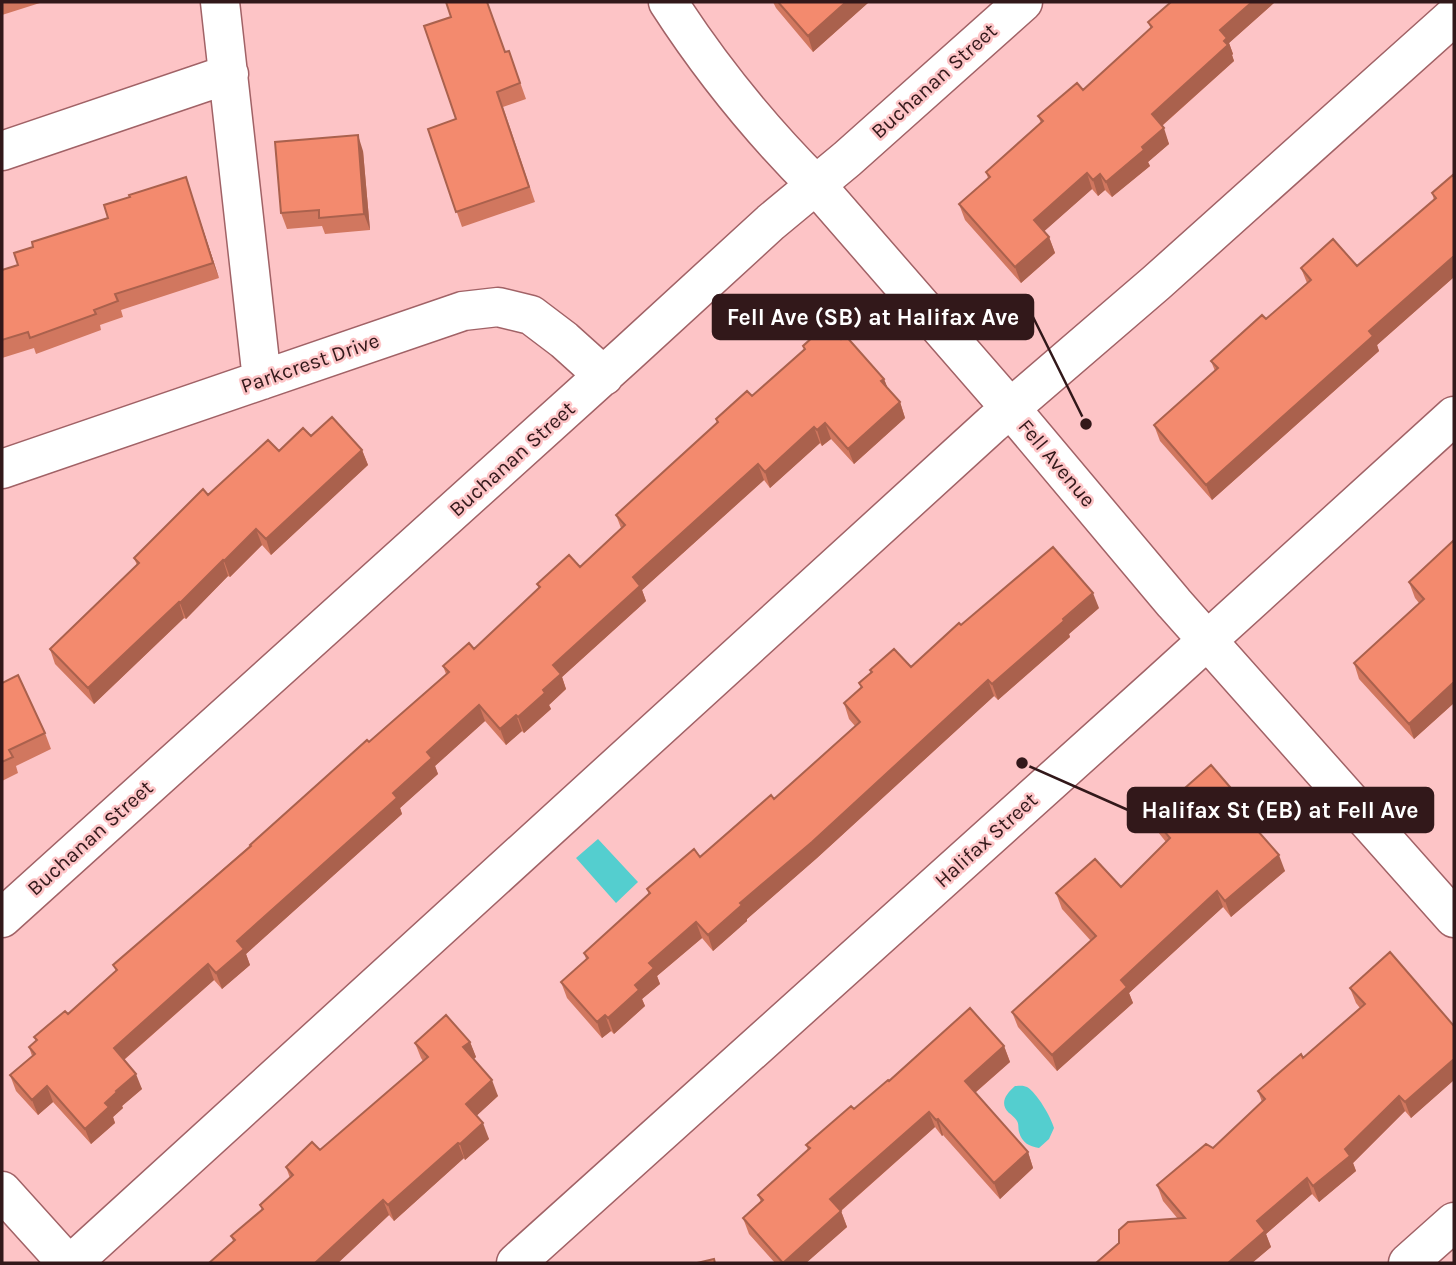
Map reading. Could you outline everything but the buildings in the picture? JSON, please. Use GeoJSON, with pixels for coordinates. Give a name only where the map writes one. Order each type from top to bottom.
{"type":"FeatureCollection","features":[{"type":"Feature","properties":{"kind":"street"},"geometry":{"type":"LineString","coordinates":[[220,2],[262,380]]}},
{"type":"Feature","properties":{"kind":"street","name":"Fell Avenue"},"geometry":{"type":"LineString","coordinates":[[668,2],[702,53],[789,158],[816,185],[1011,409],[1166,594],[1454,918]]}},
{"type":"Feature","properties":{"kind":"street","name":"Buchanan Street"},"geometry":{"type":"LineString","coordinates":[[2,918],[604,376],[771,222],[1023,2]]}},
{"type":"Feature","properties":{"kind":"street"},"geometry":{"type":"LineString","coordinates":[[2,1191],[70,1263],[992,424],[1156,283],[1454,16]]}},
{"type":"Feature","properties":{"kind":"street"},"geometry":{"type":"LineString","coordinates":[[2,151],[229,74]]}},
{"type":"Feature","properties":{"kind":"street","name":"Parkcrest Drive"},"geometry":{"type":"LineString","coordinates":[[2,469],[463,311],[498,307],[531,315],[604,376]]}},
{"type":"Feature","properties":{"kind":"street","name":"Halifax Street"},"geometry":{"type":"LineString","coordinates":[[516,1263],[1454,416]]}},
{"type":"Feature","properties":{"kind":"street"},"geometry":{"type":"LineString","coordinates":[[1408,1263],[1454,1222]]}},
{"type":"Feature","properties":{"kind":"water"},"geometry":{"type":"Polygon","coordinates":[[[598,839],[638,882],[616,903],[576,858],[598,839]]]}},
{"type":"Feature","properties":{"kind":"water"},"geometry":{"type":"Polygon","coordinates":[[[1015,1086],[1025,1086],[1035,1094],[1054,1128],[1049,1139],[1039,1148],[1024,1141],[1020,1136],[1017,1120],[1004,1106],[1007,1095],[1015,1086]]]}},
{"type":"Feature","properties":{"kind":"place","name":"Fell Ave (SB) at Halifax Ave"},"geometry":{"type":"Point","coordinates":[1086,424]}},
{"type":"Feature","properties":{"kind":"place","name":"Halifax St (EB) at Fell Ave"},"geometry":{"type":"Point","coordinates":[1022,763]}}]}
